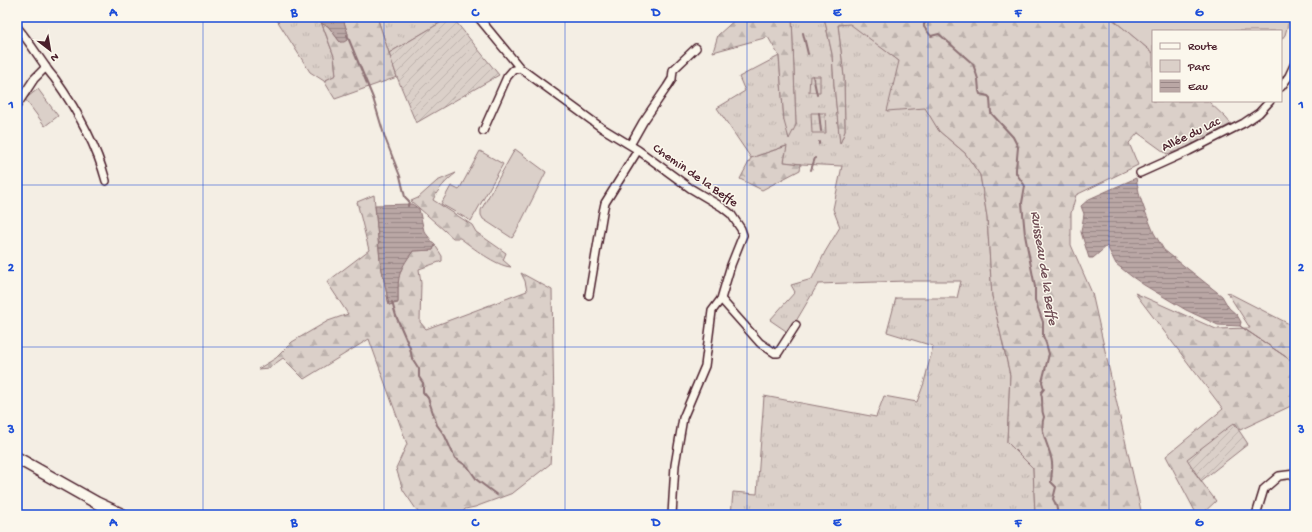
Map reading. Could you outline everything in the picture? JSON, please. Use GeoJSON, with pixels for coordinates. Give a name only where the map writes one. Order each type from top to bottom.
{"type":"FeatureCollection","features":[{"type":"Feature","properties":{"kind":"main road"},"geometry":{"type":"LineString","coordinates":[[17,458],[84,496],[123,515]]}},
{"type":"Feature","properties":{"kind":"street","name":"Chemin de la Beffe"},"geometry":{"type":"LineString","coordinates":[[478,17],[520,68],[602,128],[638,150],[690,188],[722,207],[731,214],[741,229],[743,235],[731,265],[721,299],[712,311],[705,366],[683,418],[675,465],[672,515]]}},
{"type":"Feature","properties":{"kind":"street"},"geometry":{"type":"LineString","coordinates":[[17,27],[55,78],[88,133],[106,181]]}},
{"type":"Feature","properties":{"kind":"street"},"geometry":{"type":"LineString","coordinates":[[630,145],[643,122],[672,79],[673,70],[696,48]]}},
{"type":"Feature","properties":{"kind":"street"},"geometry":{"type":"LineString","coordinates":[[1282,86],[1289,76],[1295,63]]}},
{"type":"Feature","properties":{"kind":"street"},"geometry":{"type":"LineString","coordinates":[[17,105],[34,79],[46,67]]}},
{"type":"Feature","properties":{"kind":"street"},"geometry":{"type":"LineString","coordinates":[[482,131],[507,77],[512,70],[520,68]]}},
{"type":"Feature","properties":{"kind":"street","name":"Allée du Lac"},"geometry":{"type":"LineString","coordinates":[[1140,173],[1244,123],[1259,113],[1269,102]]}},
{"type":"Feature","properties":{"kind":"street"},"geometry":{"type":"LineString","coordinates":[[589,295],[605,203],[638,150]]}},
{"type":"Feature","properties":{"kind":"street"},"geometry":{"type":"LineString","coordinates":[[721,299],[760,343],[775,353],[778,353],[782,349],[796,325]]}},
{"type":"Feature","properties":{"kind":"street"},"geometry":{"type":"LineString","coordinates":[[1256,515],[1264,489],[1279,476],[1295,474]]}},
{"type":"Feature","properties":{"kind":"green space"},"geometry":{"type":"Polygon","coordinates":[[[275,17],[319,17],[334,56],[336,75],[324,81],[310,72],[275,17]]]}},
{"type":"Feature","properties":{"kind":"green space"},"geometry":{"type":"Polygon","coordinates":[[[347,17],[377,17],[397,77],[335,99],[324,81],[336,75],[334,56],[322,24],[328,26],[340,42],[347,40],[348,34],[344,22],[347,17]]]}},
{"type":"Feature","properties":{"kind":"green space"},"geometry":{"type":"Polygon","coordinates":[[[377,17],[450,17],[389,53],[377,17]]]}},
{"type":"Feature","properties":{"kind":"green space"},"geometry":{"type":"Polygon","coordinates":[[[452,17],[499,75],[416,123],[389,53],[452,17]]]}},
{"type":"Feature","properties":{"kind":"green space"},"geometry":{"type":"Polygon","coordinates":[[[738,17],[792,17],[796,125],[789,139],[784,121],[779,56],[768,37],[713,52],[718,35],[738,17]]]}},
{"type":"Feature","properties":{"kind":"green space"},"geometry":{"type":"Polygon","coordinates":[[[792,17],[824,17],[832,54],[840,143],[845,131],[844,77],[838,25],[850,23],[899,61],[939,131],[965,153],[980,175],[987,217],[992,296],[1010,375],[1007,442],[1033,468],[1035,515],[731,515],[733,492],[757,494],[764,396],[876,417],[884,396],[917,402],[924,383],[933,346],[887,332],[896,298],[957,298],[961,281],[818,284],[789,333],[770,320],[795,292],[791,285],[812,279],[825,252],[840,227],[833,209],[842,166],[784,162],[786,146],[751,158],[717,108],[745,91],[739,77],[779,56],[784,121],[796,125],[792,17]]]}},
{"type":"Feature","properties":{"kind":"green space"},"geometry":{"type":"Polygon","coordinates":[[[824,17],[1110,17],[1152,52],[1152,102],[1209,102],[1231,124],[1184,149],[1167,154],[1138,133],[1129,143],[1138,165],[1076,195],[1071,213],[1071,245],[1092,293],[1142,515],[1035,515],[1033,468],[1007,442],[1010,375],[992,296],[987,217],[980,175],[965,153],[939,131],[925,108],[887,111],[899,61],[850,24],[838,25],[844,77],[845,131],[840,144],[832,54],[824,17]]]}},
{"type":"Feature","properties":{"kind":"green space"},"geometry":{"type":"Polygon","coordinates":[[[1110,17],[1290,17],[1285,35],[1282,39],[1282,30],[1152,30],[1152,52],[1110,17]]]}},
{"type":"Feature","properties":{"kind":"green space"},"geometry":{"type":"Polygon","coordinates":[[[810,76],[820,76],[820,92],[809,92],[810,76]]]}},
{"type":"Feature","properties":{"kind":"green space"},"geometry":{"type":"Polygon","coordinates":[[[38,89],[58,116],[45,126],[25,99],[38,89]]]}},
{"type":"Feature","properties":{"kind":"green space"},"geometry":{"type":"Polygon","coordinates":[[[811,113],[825,113],[826,133],[812,133],[811,113]]]}},
{"type":"Feature","properties":{"kind":"green space"},"geometry":{"type":"Polygon","coordinates":[[[787,146],[784,162],[801,164],[800,170],[762,190],[740,179],[751,158],[787,146]]]}},
{"type":"Feature","properties":{"kind":"green space"},"geometry":{"type":"Polygon","coordinates":[[[515,149],[546,172],[512,238],[483,219],[481,210],[515,149]]]}},
{"type":"Feature","properties":{"kind":"green space"},"geometry":{"type":"Polygon","coordinates":[[[480,151],[503,164],[471,221],[441,204],[451,186],[459,190],[480,151]]]}},
{"type":"Feature","properties":{"kind":"green space"},"geometry":{"type":"Polygon","coordinates":[[[456,173],[443,185],[433,200],[472,225],[476,232],[506,253],[503,260],[511,267],[491,260],[460,238],[453,238],[411,201],[418,198],[437,181],[456,173]]]}},
{"type":"Feature","properties":{"kind":"green space"},"geometry":{"type":"Polygon","coordinates":[[[374,195],[380,260],[389,305],[398,302],[398,279],[402,266],[413,251],[433,250],[435,245],[442,256],[442,261],[419,269],[421,283],[420,322],[426,329],[527,291],[525,281],[521,273],[552,290],[554,408],[550,464],[513,493],[475,507],[465,509],[461,515],[420,515],[403,490],[396,468],[407,444],[369,339],[304,379],[283,358],[269,368],[258,369],[276,358],[292,342],[328,321],[348,314],[327,282],[369,250],[357,202],[374,195]]]}},
{"type":"Feature","properties":{"kind":"green space"},"geometry":{"type":"Polygon","coordinates":[[[1227,292],[1295,327],[1295,404],[1240,430],[1235,423],[1192,469],[1216,501],[1201,515],[1197,515],[1166,456],[1223,409],[1135,293],[1216,329],[1250,328],[1227,292]]]}},
{"type":"Feature","properties":{"kind":"green space"},"geometry":{"type":"Polygon","coordinates":[[[1234,423],[1248,444],[1201,481],[1187,459],[1234,423]]]}},
{"type":"Feature","properties":{"kind":"water"},"geometry":{"type":"Polygon","coordinates":[[[319,17],[347,17],[344,22],[348,34],[347,40],[340,42],[328,26],[322,24],[319,17]]]}},
{"type":"Feature","properties":{"kind":"water"},"geometry":{"type":"Polygon","coordinates":[[[1136,178],[1145,211],[1154,233],[1164,250],[1222,296],[1229,308],[1237,315],[1241,322],[1240,326],[1218,325],[1186,310],[1144,285],[1116,264],[1107,246],[1093,258],[1089,258],[1081,232],[1084,214],[1081,206],[1089,199],[1136,178]]]}},
{"type":"Feature","properties":{"kind":"water"},"geometry":{"type":"Polygon","coordinates":[[[412,204],[419,209],[424,231],[435,245],[433,250],[413,251],[401,270],[398,287],[398,303],[389,305],[380,260],[375,205],[412,204]]]}},
{"type":"Feature","properties":{"kind":"waterway","name":"Ruisseau de la Beffe"},"geometry":{"type":"LineString","coordinates":[[927,17],[928,20],[924,24],[924,27],[931,36],[939,34],[973,64],[978,79],[980,94],[990,98],[991,113],[1013,137],[1018,147],[1016,173],[1025,186],[1022,203],[1025,235],[1035,287],[1035,300],[1043,322],[1043,336],[1049,354],[1042,382],[1044,389],[1041,393],[1042,411],[1044,417],[1043,428],[1051,457],[1051,482],[1056,487],[1053,499],[1057,515]]}},
{"type":"Feature","properties":{"kind":"waterway"},"geometry":{"type":"LineString","coordinates":[[803,33],[808,54]]}},
{"type":"Feature","properties":{"kind":"waterway"},"geometry":{"type":"LineString","coordinates":[[347,35],[373,98],[385,138],[400,176],[405,197],[409,201],[408,206]]}},
{"type":"Feature","properties":{"kind":"waterway"},"geometry":{"type":"LineString","coordinates":[[813,76],[817,95]]}},
{"type":"Feature","properties":{"kind":"waterway"},"geometry":{"type":"LineString","coordinates":[[819,113],[821,131]]}},
{"type":"Feature","properties":{"kind":"waterway"},"geometry":{"type":"LineString","coordinates":[[811,170],[815,158]]}},
{"type":"Feature","properties":{"kind":"waterway"},"geometry":{"type":"LineString","coordinates":[[392,302],[396,316],[410,348],[412,358],[419,369],[419,377],[423,383],[423,392],[428,398],[437,425],[445,436],[455,458],[468,467],[477,480],[497,495]]}}]}
